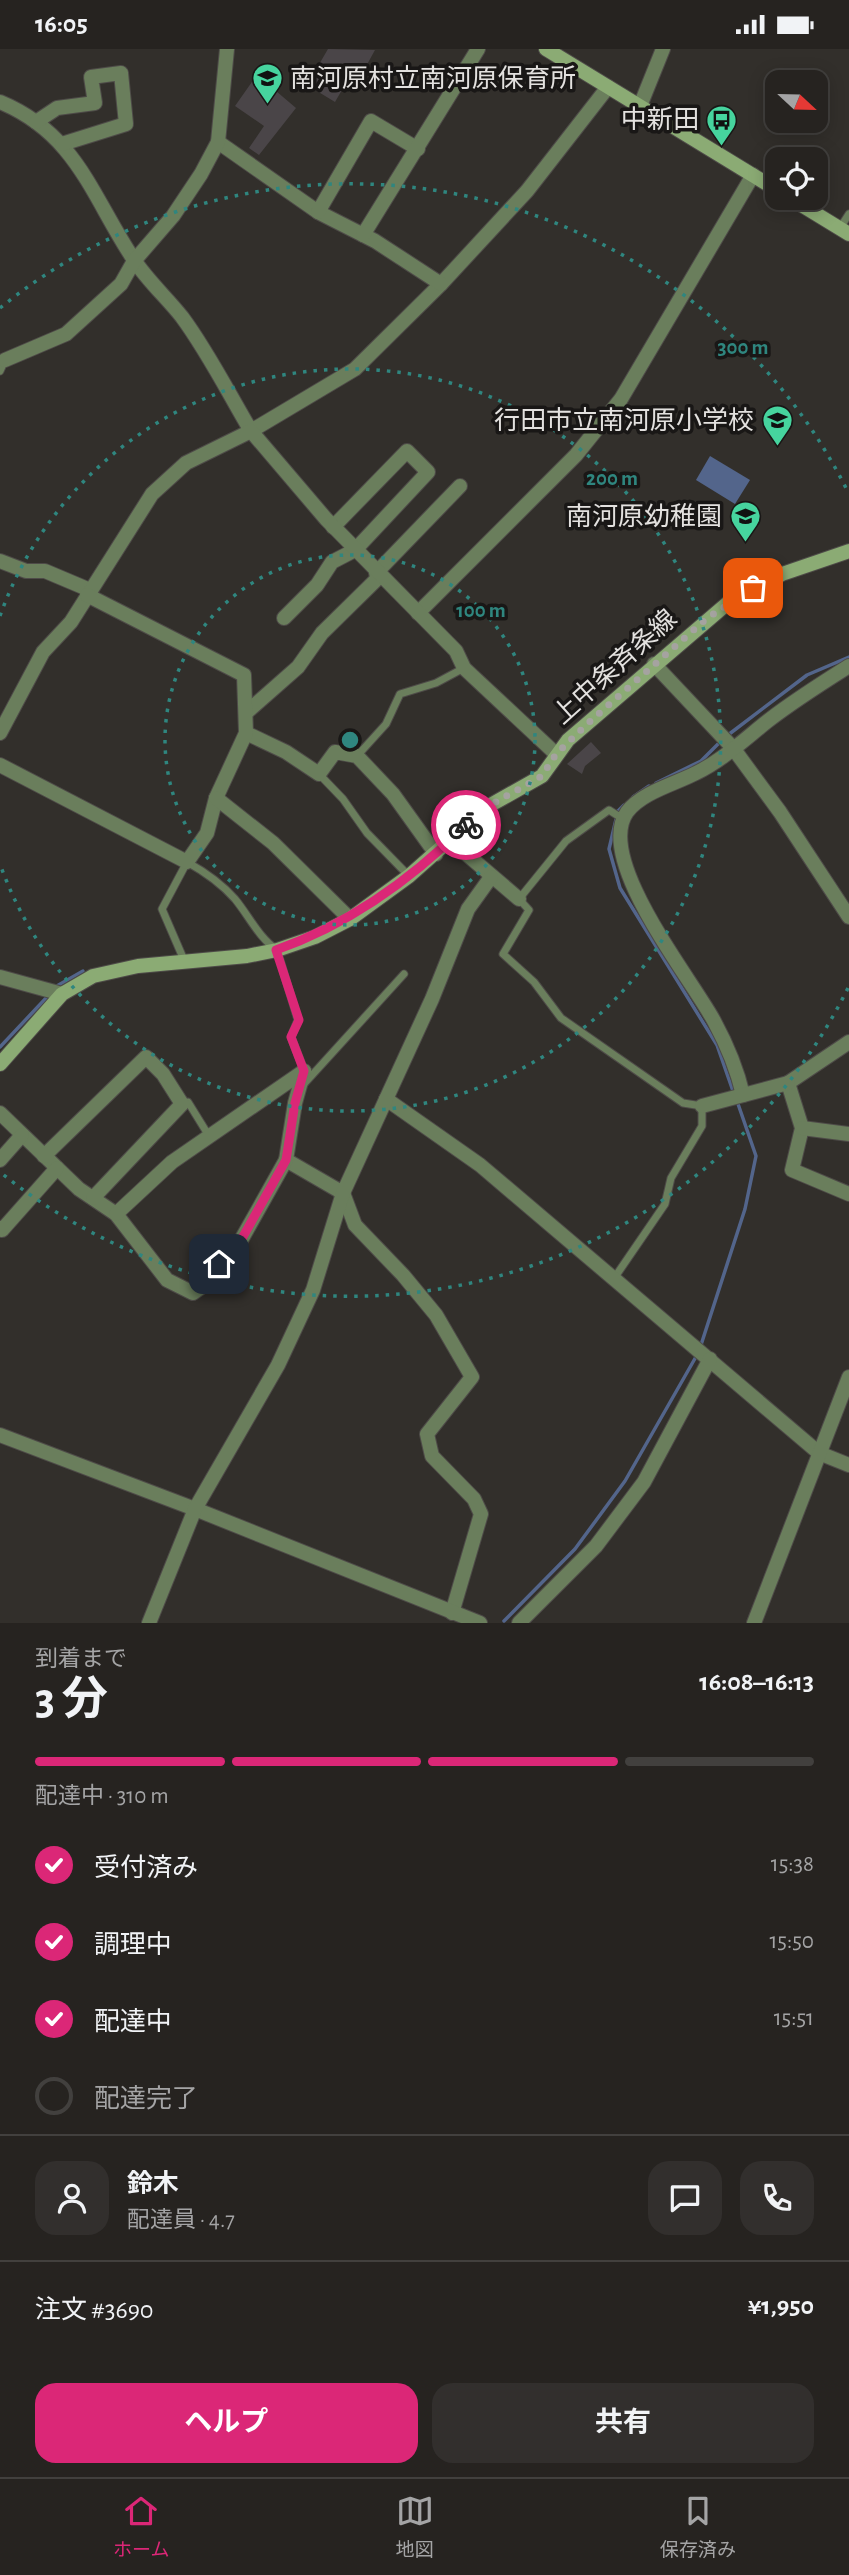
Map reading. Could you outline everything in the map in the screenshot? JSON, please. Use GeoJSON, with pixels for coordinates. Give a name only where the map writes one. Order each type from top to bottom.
{"type":"FeatureCollection","features":[{"type":"Feature","properties":{"kind":"main road"},"geometry":{"type":"LineString","coordinates":[[546,49],[765,183]]}},
{"type":"Feature","properties":{"kind":"main road"},"geometry":{"type":"LineString","coordinates":[[810,210],[844,231]]}},
{"type":"Feature","properties":{"kind":"main road","name":"上中条斉条線"},"geometry":{"type":"LineString","coordinates":[[0,1064],[62,994],[79,983],[113,970],[184,960],[247,956],[276,950],[315,937],[350,919],[436,854],[487,807],[542,776],[556,754],[706,619],[753,588],[849,551]]}},
{"type":"Feature","properties":{"kind":"street"},"geometry":{"type":"LineString","coordinates":[[2,366],[66,334],[121,284],[134,261],[173,216],[201,174],[218,142],[227,49]]}},
{"type":"Feature","properties":{"kind":"street"},"geometry":{"type":"LineString","coordinates":[[363,235],[478,49]]}},
{"type":"Feature","properties":{"kind":"street"},"geometry":{"type":"LineString","coordinates":[[640,106],[663,49]]}},
{"type":"Feature","properties":{"kind":"street"},"geometry":{"type":"LineString","coordinates":[[37,121],[57,108],[95,103],[91,76],[121,73],[126,124],[62,144]]}},
{"type":"Feature","properties":{"kind":"street"},"geometry":{"type":"LineString","coordinates":[[0,733],[43,652],[71,622],[152,494],[186,463],[251,431],[355,369],[442,284],[527,191],[608,87]]}},
{"type":"Feature","properties":{"kind":"street"},"geometry":{"type":"LineString","coordinates":[[0,102],[28,113],[62,144],[83,170],[134,261],[183,318],[251,431],[378,575],[456,651],[464,668],[556,754]]}},
{"type":"Feature","properties":{"kind":"street"},"geometry":{"type":"LineString","coordinates":[[318,212],[371,121],[418,149]]}},
{"type":"Feature","properties":{"kind":"street"},"geometry":{"type":"LineString","coordinates":[[218,142],[318,212],[363,235],[442,284]]}},
{"type":"Feature","properties":{"kind":"street"},"geometry":{"type":"LineString","coordinates":[[418,613],[576,455],[621,399],[752,175]]}},
{"type":"Feature","properties":{"kind":"street"},"geometry":{"type":"LineString","coordinates":[[284,618],[317,585],[332,562],[355,550],[428,471],[407,450],[334,527]]}},
{"type":"Feature","properties":{"kind":"street"},"geometry":{"type":"LineString","coordinates":[[248,712],[299,667],[322,633],[460,486]]}},
{"type":"Feature","properties":{"kind":"street"},"geometry":{"type":"LineString","coordinates":[[0,561],[26,571],[45,571],[239,671],[244,675],[248,712],[246,733],[216,798],[207,833],[187,862],[0,765]]}},
{"type":"Feature","properties":{"kind":"street"},"geometry":{"type":"LineString","coordinates":[[654,664],[733,748],[780,812],[849,917]]}},
{"type":"Feature","properties":{"kind":"street"},"geometry":{"type":"LineString","coordinates":[[743,1095],[737,1070],[714,1021],[635,895],[620,846],[624,819],[628,810],[649,795],[699,772],[849,666]]}},
{"type":"Feature","properties":{"kind":"street"},"geometry":{"type":"LineString","coordinates":[[246,733],[286,752],[319,774],[335,752],[358,756],[393,794],[436,854]]}},
{"type":"Feature","properties":{"kind":"street"},"geometry":{"type":"LineString","coordinates":[[216,798],[273,843],[350,919]]}},
{"type":"Feature","properties":{"kind":"street"},"geometry":{"type":"LineString","coordinates":[[450,841],[519,899]]}},
{"type":"Feature","properties":{"kind":"street"},"geometry":{"type":"LineString","coordinates":[[149,1623],[195,1509],[278,1364],[313,1290],[343,1193],[387,1099],[468,909],[491,877]]}},
{"type":"Feature","properties":{"kind":"street"},"geometry":{"type":"LineString","coordinates":[[0,977],[62,994]]}},
{"type":"Feature","properties":{"kind":"street"},"geometry":{"type":"LineString","coordinates":[[702,1106],[788,1083],[849,1042]]}},
{"type":"Feature","properties":{"kind":"street"},"geometry":{"type":"LineString","coordinates":[[44,1156],[146,1057],[163,1074],[182,1104],[93,1198]]}},
{"type":"Feature","properties":{"kind":"street"},"geometry":{"type":"LineString","coordinates":[[0,1113],[57,1168],[116,1214],[167,1280],[193,1293],[203,1286],[240,1242],[286,1160],[304,1071]]}},
{"type":"Feature","properties":{"kind":"street"},"geometry":{"type":"LineString","coordinates":[[116,1214],[172,1162],[304,1071]]}},
{"type":"Feature","properties":{"kind":"street"},"geometry":{"type":"LineString","coordinates":[[788,1083],[802,1128],[792,1170],[849,1194]]}},
{"type":"Feature","properties":{"kind":"street"},"geometry":{"type":"LineString","coordinates":[[387,1099],[480,1165],[819,1453],[849,1465]]}},
{"type":"Feature","properties":{"kind":"street"},"geometry":{"type":"LineString","coordinates":[[802,1128],[849,1134]]}},
{"type":"Feature","properties":{"kind":"street"},"geometry":{"type":"LineString","coordinates":[[0,1160],[22,1135]]}},
{"type":"Feature","properties":{"kind":"street"},"geometry":{"type":"LineString","coordinates":[[286,1160],[343,1193],[355,1225],[403,1275],[436,1315],[472,1377],[427,1434],[432,1456],[474,1499],[481,1514],[452,1613]]}},
{"type":"Feature","properties":{"kind":"street"},"geometry":{"type":"LineString","coordinates":[[0,1228],[2,1230],[57,1168]]}},
{"type":"Feature","properties":{"kind":"street"},"geometry":{"type":"LineString","coordinates":[[519,1623],[587,1556],[644,1482],[710,1359]]}},
{"type":"Feature","properties":{"kind":"street"},"geometry":{"type":"LineString","coordinates":[[754,1623],[849,1377]]}},
{"type":"Feature","properties":{"kind":"street"},"geometry":{"type":"LineString","coordinates":[[0,1435],[195,1509],[471,1622]]}},
{"type":"Feature","properties":{"kind":"lane"},"geometry":{"type":"LineString","coordinates":[[844,231],[849,214]]}},
{"type":"Feature","properties":{"kind":"lane"},"geometry":{"type":"LineString","coordinates":[[358,756],[386,724],[400,694],[436,683],[464,668]]}},
{"type":"Feature","properties":{"kind":"lane"},"geometry":{"type":"LineString","coordinates":[[319,774],[343,799],[367,833],[388,851],[409,876]]}},
{"type":"Feature","properties":{"kind":"lane"},"geometry":{"type":"LineString","coordinates":[[615,1277],[665,1205],[671,1178],[702,1126],[702,1106],[683,1103],[561,1018],[534,982],[503,954],[530,910],[519,899],[566,841],[609,810],[624,819]]}},
{"type":"Feature","properties":{"kind":"lane"},"geometry":{"type":"LineString","coordinates":[[184,960],[162,909],[187,862],[210,875],[276,950],[299,1020],[291,1037],[304,1071]]}},
{"type":"Feature","properties":{"kind":"lane"},"geometry":{"type":"LineString","coordinates":[[299,1090],[404,974]]}},
{"type":"Feature","properties":{"kind":"lane"},"geometry":{"type":"LineString","coordinates":[[182,1104],[188,1102],[210,1136]]}},
{"type":"Feature","properties":{"kind":"water"},"geometry":{"type":"Polygon","coordinates":[[[710,456],[750,480],[735,504],[696,480],[710,456]]]}},
{"type":"Feature","properties":{"kind":"building"},"geometry":{"type":"Polygon","coordinates":[[[328,49],[375,50],[364,70],[353,63],[349,69],[353,71],[335,102],[307,85],[328,49]]]}},
{"type":"Feature","properties":{"kind":"building"},"geometry":{"type":"Polygon","coordinates":[[[254,79],[275,93],[276,91],[296,108],[259,155],[249,148],[264,126],[235,106],[254,79]]]}},
{"type":"Feature","properties":{"kind":"building"},"geometry":{"type":"Polygon","coordinates":[[[591,742],[601,753],[585,766],[582,774],[567,764],[591,742]]]}},
{"type":"Feature","properties":{"kind":"waterway"},"geometry":{"type":"LineString","coordinates":[[728,735],[807,675],[849,657]]}},
{"type":"Feature","properties":{"kind":"waterway"},"geometry":{"type":"LineString","coordinates":[[656,783],[701,761],[722,740]]}},
{"type":"Feature","properties":{"kind":"waterway"},"geometry":{"type":"LineString","coordinates":[[633,797],[649,786]]}},
{"type":"Feature","properties":{"kind":"waterway"},"geometry":{"type":"LineString","coordinates":[[624,805],[618,811],[609,849],[620,888],[717,1045],[734,1094]]}},
{"type":"Feature","properties":{"kind":"waterway"},"geometry":{"type":"LineString","coordinates":[[55,987],[83,971]]}},
{"type":"Feature","properties":{"kind":"waterway"},"geometry":{"type":"LineString","coordinates":[[0,1047],[48,996]]}},
{"type":"Feature","properties":{"kind":"waterway"},"geometry":{"type":"LineString","coordinates":[[700,1348],[745,1209],[756,1156],[737,1101]]}},
{"type":"Feature","properties":{"kind":"waterway"},"geometry":{"type":"LineString","coordinates":[[504,1621],[575,1549],[625,1481],[697,1355]]}},
{"type":"Feature","properties":{"kind":"way so far"},"geometry":{"type":"LineString","coordinates":[[466,825],[487,807],[542,776],[568,740],[706,619],[753,588]]}},
{"type":"Feature","properties":{"kind":"place","name":"南河原村立南河原保育所"},"geometry":{"type":"Point","coordinates":[267,106]}},
{"type":"Feature","properties":{"kind":"place","name":"中新田"},"geometry":{"type":"Point","coordinates":[722,147]}},
{"type":"Feature","properties":{"kind":"place","name":"行田市立南河原小学校"},"geometry":{"type":"Point","coordinates":[777,448]}},
{"type":"Feature","properties":{"kind":"place","name":"南河原幼稚園"},"geometry":{"type":"Point","coordinates":[745,544]}},
{"type":"Feature","properties":{"kind":"route"},"geometry":{"type":"LineString","coordinates":[[219,1264],[240,1242],[286,1160],[295,1103],[304,1071],[291,1037],[299,1020],[276,950],[315,937],[350,919],[409,876],[466,825]]}}]}
